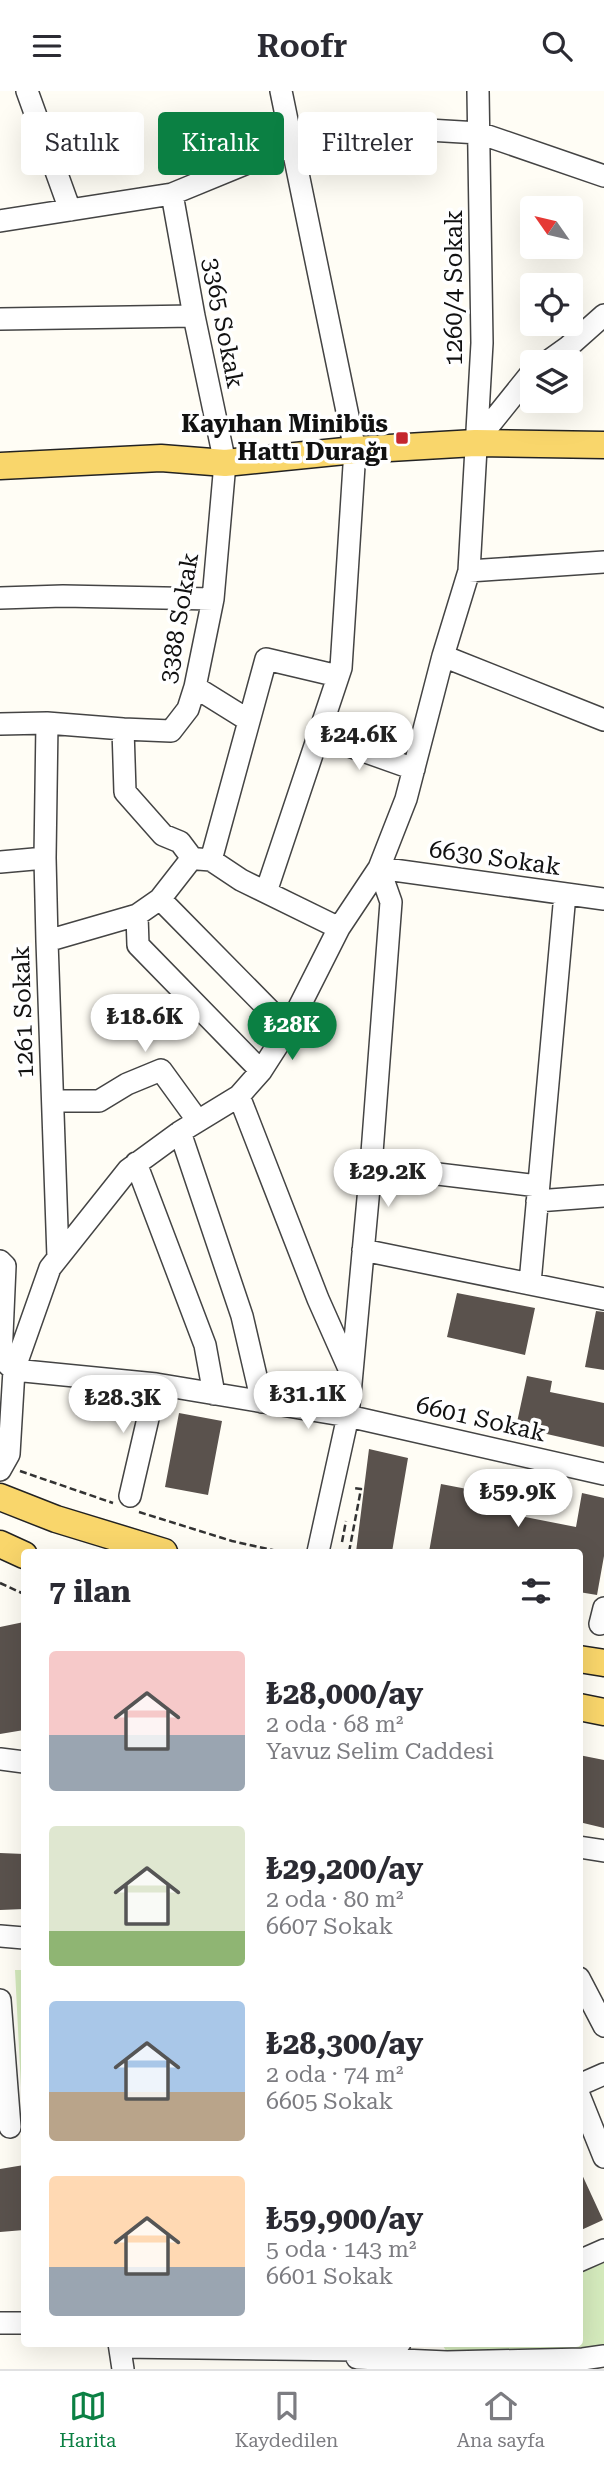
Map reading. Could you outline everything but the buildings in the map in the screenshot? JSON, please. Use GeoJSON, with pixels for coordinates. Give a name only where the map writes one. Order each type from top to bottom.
{"type":"FeatureCollection","features":[{"type":"Feature","properties":{"kind":"main road"},"geometry":{"type":"LineString","coordinates":[[0,466],[161,459],[225,463],[488,435],[604,445]]}},
{"type":"Feature","properties":{"kind":"main road"},"geometry":{"type":"LineString","coordinates":[[0,1497],[56,1519],[154,1549]]}},
{"type":"Feature","properties":{"kind":"main road"},"geometry":{"type":"LineString","coordinates":[[0,1544],[21,1554]]}},
{"type":"Feature","properties":{"kind":"main road"},"geometry":{"type":"LineString","coordinates":[[583,1659],[604,1663]]}},
{"type":"Feature","properties":{"kind":"main road"},"geometry":{"type":"LineString","coordinates":[[583,1708],[604,1712]]}},
{"type":"Feature","properties":{"kind":"street"},"geometry":{"type":"LineString","coordinates":[[27,91],[70,210]]}},
{"type":"Feature","properties":{"kind":"street"},"geometry":{"type":"LineString","coordinates":[[265,892],[341,668],[355,450],[281,91]]}},
{"type":"Feature","properties":{"kind":"street","name":"1260/4 Sokak"},"geometry":{"type":"LineString","coordinates":[[58,1257],[128,1170],[189,1126],[239,1096],[261,1071],[288,1029],[339,928],[379,868],[406,799],[443,656],[470,571],[488,435],[482,343],[478,91]]}},
{"type":"Feature","properties":{"kind":"street"},"geometry":{"type":"LineString","coordinates":[[0,221],[172,194],[291,145],[428,130],[480,133],[604,176]]}},
{"type":"Feature","properties":{"kind":"street","name":"3365 Sokak"},"geometry":{"type":"LineString","coordinates":[[172,194],[225,463]]}},
{"type":"Feature","properties":{"kind":"street"},"geometry":{"type":"LineString","coordinates":[[564,350],[604,315]]}},
{"type":"Feature","properties":{"kind":"street"},"geometry":{"type":"LineString","coordinates":[[0,319],[194,316]]}},
{"type":"Feature","properties":{"kind":"street"},"geometry":{"type":"LineString","coordinates":[[488,435],[520,389]]}},
{"type":"Feature","properties":{"kind":"street","name":"3388 Sokak"},"geometry":{"type":"LineString","coordinates":[[122,729],[171,731],[188,709],[213,599],[225,463]]}},
{"type":"Feature","properties":{"kind":"street"},"geometry":{"type":"LineString","coordinates":[[470,571],[604,562]]}},
{"type":"Feature","properties":{"kind":"street"},"geometry":{"type":"LineString","coordinates":[[0,598],[64,596],[213,599]]}},
{"type":"Feature","properties":{"kind":"street"},"geometry":{"type":"LineString","coordinates":[[443,656],[604,720]]}},
{"type":"Feature","properties":{"kind":"street"},"geometry":{"type":"LineString","coordinates":[[47,941],[137,915],[160,898],[201,859],[266,659],[338,676]]}},
{"type":"Feature","properties":{"kind":"street"},"geometry":{"type":"LineString","coordinates":[[195,687],[248,720]]}},
{"type":"Feature","properties":{"kind":"street"},"geometry":{"type":"LineString","coordinates":[[0,724],[47,723],[122,729],[125,792],[163,835],[180,842],[201,859],[339,928]]}},
{"type":"Feature","properties":{"kind":"street","name":"1261 Sokak"},"geometry":{"type":"LineString","coordinates":[[47,723],[45,858],[58,1257]]}},
{"type":"Feature","properties":{"kind":"street"},"geometry":{"type":"LineString","coordinates":[[318,735],[414,769]]}},
{"type":"Feature","properties":{"kind":"street"},"geometry":{"type":"LineString","coordinates":[[0,862],[45,858]]}},
{"type":"Feature","properties":{"kind":"street"},"geometry":{"type":"LineString","coordinates":[[319,1549],[348,1416],[371,1166],[391,902],[379,868]]}},
{"type":"Feature","properties":{"kind":"street","name":"6630 Sokak"},"geometry":{"type":"LineString","coordinates":[[379,868],[604,899]]}},
{"type":"Feature","properties":{"kind":"street"},"geometry":{"type":"LineString","coordinates":[[530,1283],[565,894]]}},
{"type":"Feature","properties":{"kind":"street"},"geometry":{"type":"LineString","coordinates":[[160,898],[288,1029]]}},
{"type":"Feature","properties":{"kind":"street"},"geometry":{"type":"LineString","coordinates":[[137,915],[138,945],[261,1071]]}},
{"type":"Feature","properties":{"kind":"street"},"geometry":{"type":"LineString","coordinates":[[53,1101],[99,1101],[127,1084],[161,1070],[189,1126],[242,1316],[262,1402]]}},
{"type":"Feature","properties":{"kind":"street"},"geometry":{"type":"LineString","coordinates":[[239,1096],[318,1299],[350,1373]]}},
{"type":"Feature","properties":{"kind":"street"},"geometry":{"type":"LineString","coordinates":[[136,1163],[205,1345],[215,1394]]}},
{"type":"Feature","properties":{"kind":"street"},"geometry":{"type":"LineString","coordinates":[[371,1166],[537,1194],[604,1196]]}},
{"type":"Feature","properties":{"kind":"street"},"geometry":{"type":"LineString","coordinates":[[363,1250],[604,1299]]}},
{"type":"Feature","properties":{"kind":"street"},"geometry":{"type":"LineString","coordinates":[[0,1470],[9,1454],[14,1370],[50,1268],[58,1257]]}},
{"type":"Feature","properties":{"kind":"street"},"geometry":{"type":"LineString","coordinates":[[0,1261],[5,1266],[1,1358],[14,1370]]}},
{"type":"Feature","properties":{"kind":"street","name":"6601 Sokak"},"geometry":{"type":"LineString","coordinates":[[14,1370],[156,1384],[348,1416],[604,1474]]}},
{"type":"Feature","properties":{"kind":"street"},"geometry":{"type":"LineString","coordinates":[[130,1496],[156,1384]]}},
{"type":"Feature","properties":{"kind":"street"},"geometry":{"type":"LineString","coordinates":[[0,1759],[21,1762]]}},
{"type":"Feature","properties":{"kind":"street"},"geometry":{"type":"LineString","coordinates":[[583,1848],[604,1851]]}},
{"type":"Feature","properties":{"kind":"street"},"geometry":{"type":"LineString","coordinates":[[0,1936],[21,1938]]}},
{"type":"Feature","properties":{"kind":"street"},"geometry":{"type":"LineString","coordinates":[[583,1986],[604,2026]]}},
{"type":"Feature","properties":{"kind":"street"},"geometry":{"type":"LineString","coordinates":[[0,2000],[11,2127]]}},
{"type":"Feature","properties":{"kind":"street"},"geometry":{"type":"LineString","coordinates":[[583,2083],[604,2074]]}},
{"type":"Feature","properties":{"kind":"street"},"geometry":{"type":"LineString","coordinates":[[583,2105],[604,2157]]}},
{"type":"Feature","properties":{"kind":"street"},"geometry":{"type":"LineString","coordinates":[[583,2260],[604,2250]]}},
{"type":"Feature","properties":{"kind":"street"},"geometry":{"type":"LineString","coordinates":[[0,2323],[21,2323]]}},
{"type":"Feature","properties":{"kind":"street"},"geometry":{"type":"LineString","coordinates":[[120,2347],[123,2369]]}},
{"type":"Feature","properties":{"kind":"street"},"geometry":{"type":"LineString","coordinates":[[167,2347],[356,2355],[447,2362],[590,2361]]}},
{"type":"Feature","properties":{"kind":"street"},"geometry":{"type":"LineString","coordinates":[[356,2355],[385,2347]]}},
{"type":"Feature","properties":{"kind":"path"},"geometry":{"type":"LineString","coordinates":[[350,1549],[361,1489],[352,1488]]}},
{"type":"Feature","properties":{"kind":"path"},"geometry":{"type":"LineString","coordinates":[[342,1542],[347,1515]]}},
{"type":"Feature","properties":{"kind":"path"},"geometry":{"type":"LineString","coordinates":[[0,1583],[21,1593]]}},
{"type":"Feature","properties":{"kind":"green space"},"geometry":{"type":"Polygon","coordinates":[[[15,1970],[21,1970],[21,2087],[15,1970]]]}},
{"type":"Feature","properties":{"kind":"green space"},"geometry":{"type":"Polygon","coordinates":[[[604,2257],[604,2347],[447,2352],[444,2347],[583,2347],[583,2266],[604,2257]]]}},
{"type":"Feature","properties":{"kind":"place","name":"Kayıhan Minibüs Hattı Durağı"},"geometry":{"type":"Point","coordinates":[402,438]}}]}
